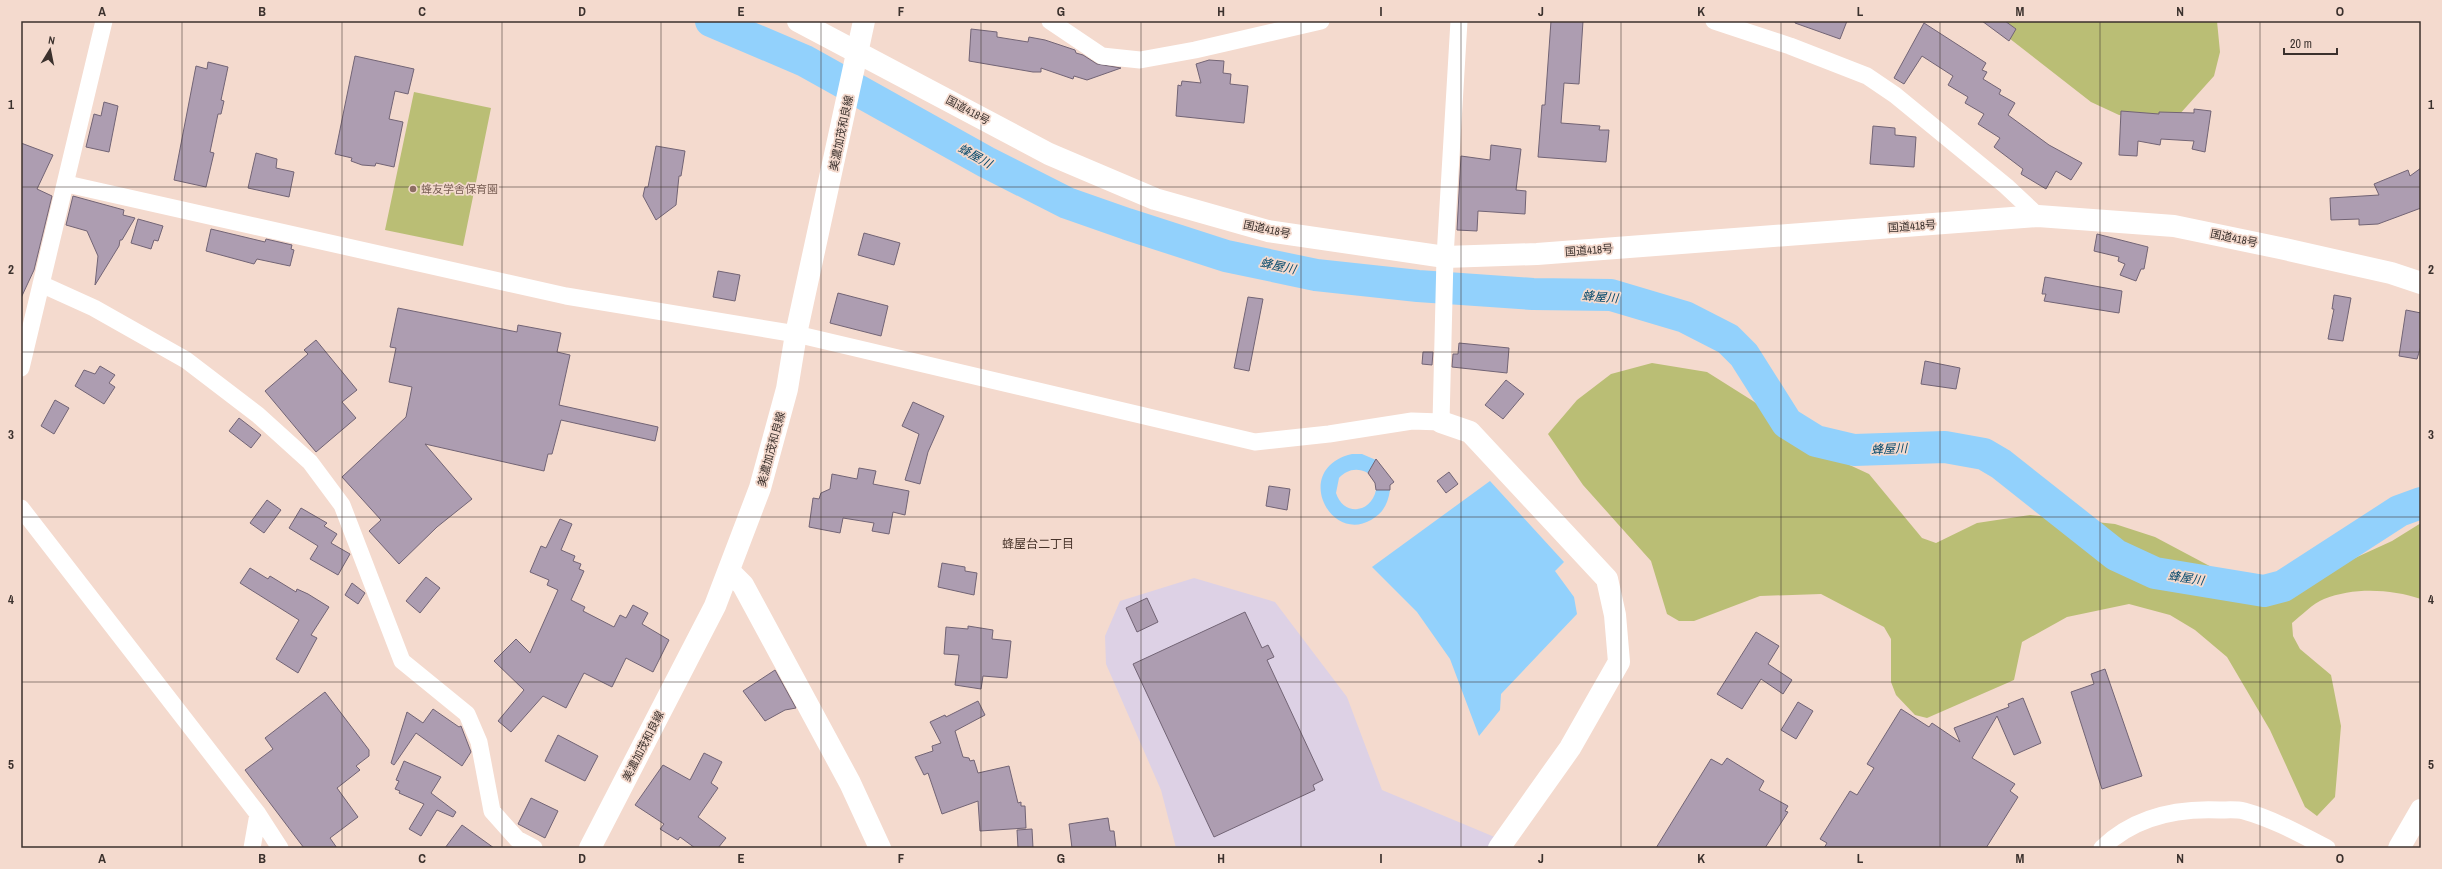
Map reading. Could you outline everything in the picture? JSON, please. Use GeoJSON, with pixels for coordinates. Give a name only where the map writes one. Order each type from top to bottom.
{"type":"FeatureCollection","features":[{"type":"Feature","properties":{"kind":"main road","name":"国道418号"},"geometry":{"type":"LineString","coordinates":[[798,21],[1049,154],[1155,199],[1268,231],[1445,257],[1537,254],[2038,216],[2174,226],[2391,273],[2421,283]]}},
{"type":"Feature","properties":{"kind":"main road","name":"美濃加茂和良線"},"geometry":{"type":"LineString","coordinates":[[590,848],[715,606],[760,488],[787,389],[796,334],[847,105],[864,21]]}},
{"type":"Feature","properties":{"kind":"main road"},"geometry":{"type":"LineString","coordinates":[[1441,422],[1470,432],[1607,579],[1615,615],[1619,662],[1570,748],[1499,848]]}},
{"type":"Feature","properties":{"kind":"main road"},"geometry":{"type":"LineString","coordinates":[[729,571],[743,585],[850,784],[880,848]]}},
{"type":"Feature","properties":{"kind":"main road"},"geometry":{"type":"LineString","coordinates":[[2398,848],[2421,810]]}},
{"type":"Feature","properties":{"kind":"street"},"geometry":{"type":"LineString","coordinates":[[21,368],[67,184],[104,21]]}},
{"type":"Feature","properties":{"kind":"street"},"geometry":{"type":"LineString","coordinates":[[1050,21],[1102,56],[1140,60],[1195,50],[1321,21]]}},
{"type":"Feature","properties":{"kind":"street"},"geometry":{"type":"LineString","coordinates":[[67,184],[566,296],[796,334],[1254,442],[1329,434],[1412,421],[1441,422],[1446,313],[1445,257],[1459,21]]}},
{"type":"Feature","properties":{"kind":"street"},"geometry":{"type":"LineString","coordinates":[[1714,21],[1790,46],[1867,76],[1907,104],[2006,186],[2038,216]]}},
{"type":"Feature","properties":{"kind":"street"},"geometry":{"type":"LineString","coordinates":[[41,284],[94,308],[186,360],[258,415],[310,462],[342,505],[402,661],[467,714],[479,742],[492,811],[517,839],[534,848]]}},
{"type":"Feature","properties":{"kind":"street"},"geometry":{"type":"LineString","coordinates":[[21,508],[258,814],[280,848]]}},
{"type":"Feature","properties":{"kind":"street"},"geometry":{"type":"LineString","coordinates":[[2102,848],[2114,837],[2154,817],[2191,808],[2243,811],[2287,827],[2327,848]]}},
{"type":"Feature","properties":{"kind":"street"},"geometry":{"type":"LineString","coordinates":[[252,848],[258,814]]}},
{"type":"Feature","properties":{"kind":"shaded area"},"geometry":{"type":"Polygon","coordinates":[[[1194,578],[1275,602],[1347,697],[1382,790],[1497,838],[1490,848],[1176,848],[1161,790],[1106,664],[1105,636],[1120,601],[1194,578]]]}},
{"type":"Feature","properties":{"kind":"green space"},"geometry":{"type":"Polygon","coordinates":[[[1987,21],[2217,21],[2220,52],[2214,76],[2178,116],[2149,118],[2119,115],[2091,102],[1987,21]]]}},
{"type":"Feature","properties":{"kind":"green space"},"geometry":{"type":"Polygon","coordinates":[[[414,92],[491,108],[463,246],[385,230],[414,92]]]}},
{"type":"Feature","properties":{"kind":"green space"},"geometry":{"type":"Polygon","coordinates":[[[1652,363],[1707,372],[1753,401],[1815,449],[1869,474],[1922,538],[1936,543],[1977,523],[2030,515],[2115,524],[2155,537],[2219,571],[2271,584],[2309,579],[2392,541],[2421,523],[2421,599],[2385,591],[2360,591],[2336,595],[2320,601],[2292,623],[2293,636],[2300,649],[2331,675],[2341,726],[2335,797],[2317,816],[2305,807],[2270,730],[2227,657],[2195,630],[2170,615],[2129,604],[2067,617],[2022,642],[2014,680],[1927,718],[1915,715],[1896,695],[1891,682],[1891,639],[1884,627],[1821,594],[1760,596],[1694,621],[1679,621],[1667,614],[1651,561],[1583,485],[1548,434],[1577,400],[1611,374],[1652,363]]]}},
{"type":"Feature","properties":{"kind":"water"},"geometry":{"type":"Polygon","coordinates":[[[1352,454],[1362,454],[1376,460],[1368,473],[1360,470],[1352,470],[1339,478],[1336,493],[1344,506],[1357,509],[1363,508],[1369,504],[1376,490],[1390,490],[1388,500],[1382,511],[1371,520],[1356,525],[1342,522],[1331,513],[1323,501],[1321,487],[1324,474],[1334,462],[1352,454]]]}},
{"type":"Feature","properties":{"kind":"water"},"geometry":{"type":"Polygon","coordinates":[[[1490,481],[1564,562],[1555,571],[1574,597],[1577,614],[1501,694],[1500,710],[1479,736],[1450,659],[1417,612],[1372,567],[1490,481]]]}},
{"type":"Feature","properties":{"kind":"building"},"geometry":{"type":"Polygon","coordinates":[[[1551,21],[1583,21],[1579,84],[1564,83],[1561,123],[1600,126],[1599,130],[1609,130],[1606,162],[1538,157],[1542,105],[1545,105],[1551,21]]]}},
{"type":"Feature","properties":{"kind":"building"},"geometry":{"type":"Polygon","coordinates":[[[1795,21],[1847,21],[1840,39],[1795,23],[1795,21]]]}},
{"type":"Feature","properties":{"kind":"building"},"geometry":{"type":"Polygon","coordinates":[[[1982,21],[2005,21],[2016,29],[2009,41],[1982,21]]]}},
{"type":"Feature","properties":{"kind":"building"},"geometry":{"type":"Polygon","coordinates":[[[1924,23],[1986,63],[1982,70],[1987,72],[1983,79],[2001,90],[1999,94],[2015,103],[2008,115],[2049,145],[2082,163],[2071,180],[2056,171],[2046,189],[2021,174],[2023,169],[1994,147],[2000,138],[1978,124],[1984,114],[1965,103],[1968,97],[1948,85],[1953,76],[1922,56],[1904,84],[1894,78],[1924,23]]]}},
{"type":"Feature","properties":{"kind":"building"},"geometry":{"type":"Polygon","coordinates":[[[971,29],[997,32],[997,37],[1028,42],[1029,37],[1045,40],[1075,50],[1076,53],[1083,55],[1097,64],[1121,68],[1087,80],[1074,76],[1073,79],[1041,68],[1041,72],[1033,72],[969,61],[971,29]]]}},
{"type":"Feature","properties":{"kind":"building"},"geometry":{"type":"Polygon","coordinates":[[[355,56],[414,69],[408,94],[395,91],[389,119],[403,122],[394,167],[376,163],[375,166],[362,165],[351,161],[352,158],[335,154],[355,56]]]}},
{"type":"Feature","properties":{"kind":"building"},"geometry":{"type":"Polygon","coordinates":[[[1209,60],[1224,61],[1223,73],[1231,74],[1230,84],[1248,86],[1244,123],[1176,116],[1178,85],[1181,86],[1182,81],[1201,83],[1196,64],[1209,60]]]}},
{"type":"Feature","properties":{"kind":"building"},"geometry":{"type":"Polygon","coordinates":[[[208,62],[228,67],[221,100],[224,101],[221,114],[218,114],[210,152],[214,153],[206,187],[174,180],[196,66],[207,69],[208,62]]]}},
{"type":"Feature","properties":{"kind":"building"},"geometry":{"type":"Polygon","coordinates":[[[104,102],[118,106],[109,152],[86,147],[94,114],[101,116],[104,102]]]}},
{"type":"Feature","properties":{"kind":"building"},"geometry":{"type":"Polygon","coordinates":[[[2194,109],[2211,111],[2205,152],[2192,149],[2194,141],[2161,139],[2160,145],[2138,141],[2137,156],[2119,155],[2121,111],[2159,114],[2159,112],[2194,113],[2194,109]]]}},
{"type":"Feature","properties":{"kind":"building"},"geometry":{"type":"Polygon","coordinates":[[[1873,126],[1895,128],[1895,135],[1916,137],[1914,167],[1870,164],[1873,126]]]}},
{"type":"Feature","properties":{"kind":"building"},"geometry":{"type":"Polygon","coordinates":[[[21,143],[53,155],[37,189],[52,196],[34,270],[21,298],[21,143]]]}},
{"type":"Feature","properties":{"kind":"building"},"geometry":{"type":"Polygon","coordinates":[[[1491,145],[1521,149],[1516,190],[1526,191],[1525,214],[1478,211],[1477,231],[1457,230],[1461,156],[1490,160],[1491,145]]]}},
{"type":"Feature","properties":{"kind":"building"},"geometry":{"type":"Polygon","coordinates":[[[656,146],[685,151],[681,176],[679,176],[676,205],[656,220],[643,196],[645,187],[648,187],[656,146]]]}},
{"type":"Feature","properties":{"kind":"building"},"geometry":{"type":"Polygon","coordinates":[[[256,153],[277,159],[276,168],[294,172],[289,197],[248,188],[256,153]]]}},
{"type":"Feature","properties":{"kind":"building"},"geometry":{"type":"Polygon","coordinates":[[[2421,168],[2421,208],[2378,224],[2359,225],[2359,219],[2331,220],[2330,198],[2379,195],[2374,184],[2408,170],[2410,176],[2421,168]]]}},
{"type":"Feature","properties":{"kind":"building"},"geometry":{"type":"Polygon","coordinates":[[[73,196],[124,210],[123,215],[135,218],[122,240],[120,240],[119,246],[95,285],[98,256],[87,231],[66,225],[73,196]]]}},
{"type":"Feature","properties":{"kind":"building"},"geometry":{"type":"Polygon","coordinates":[[[138,219],[163,226],[158,241],[154,240],[151,249],[131,243],[138,219]]]}},
{"type":"Feature","properties":{"kind":"building"},"geometry":{"type":"Polygon","coordinates":[[[211,229],[265,242],[266,239],[292,245],[291,249],[294,250],[290,266],[257,259],[254,264],[206,251],[211,229]]]}},
{"type":"Feature","properties":{"kind":"building"},"geometry":{"type":"Polygon","coordinates":[[[864,233],[900,243],[894,265],[858,255],[864,233]]]}},
{"type":"Feature","properties":{"kind":"building"},"geometry":{"type":"Polygon","coordinates":[[[2097,234],[2148,247],[2144,269],[2141,269],[2136,281],[2120,275],[2125,264],[2118,261],[2119,257],[2094,251],[2097,234]]]}},
{"type":"Feature","properties":{"kind":"building"},"geometry":{"type":"Polygon","coordinates":[[[718,271],[740,275],[735,301],[713,297],[718,271]]]}},
{"type":"Feature","properties":{"kind":"building"},"geometry":{"type":"Polygon","coordinates":[[[2045,277],[2122,291],[2119,313],[2044,301],[2046,294],[2042,294],[2045,277]]]}},
{"type":"Feature","properties":{"kind":"building"},"geometry":{"type":"Polygon","coordinates":[[[838,293],[888,306],[881,336],[830,323],[838,293]]]}},
{"type":"Feature","properties":{"kind":"building"},"geometry":{"type":"Polygon","coordinates":[[[2334,295],[2351,298],[2343,341],[2328,339],[2334,309],[2332,309],[2334,295]]]}},
{"type":"Feature","properties":{"kind":"building"},"geometry":{"type":"Polygon","coordinates":[[[1248,297],[1263,299],[1249,371],[1234,368],[1248,297]]]}},
{"type":"Feature","properties":{"kind":"building"},"geometry":{"type":"Polygon","coordinates":[[[398,308],[517,332],[518,325],[561,333],[557,352],[570,355],[559,405],[658,427],[655,441],[561,420],[552,454],[548,454],[544,471],[425,444],[472,499],[437,527],[399,564],[369,531],[381,520],[342,477],[406,417],[412,387],[389,382],[396,348],[390,347],[398,308]]]}},
{"type":"Feature","properties":{"kind":"building"},"geometry":{"type":"Polygon","coordinates":[[[2406,310],[2421,313],[2421,346],[2417,359],[2399,356],[2406,310]]]}},
{"type":"Feature","properties":{"kind":"building"},"geometry":{"type":"Polygon","coordinates":[[[316,340],[357,390],[342,402],[356,418],[316,452],[265,391],[308,354],[304,350],[316,340]]]}},
{"type":"Feature","properties":{"kind":"building"},"geometry":{"type":"Polygon","coordinates":[[[1459,343],[1509,348],[1507,373],[1452,367],[1453,354],[1458,354],[1459,343]]]}},
{"type":"Feature","properties":{"kind":"building"},"geometry":{"type":"Polygon","coordinates":[[[1423,352],[1433,352],[1432,365],[1422,364],[1423,352]]]}},
{"type":"Feature","properties":{"kind":"building"},"geometry":{"type":"Polygon","coordinates":[[[1925,361],[1960,368],[1956,389],[1921,384],[1925,361]]]}},
{"type":"Feature","properties":{"kind":"building"},"geometry":{"type":"Polygon","coordinates":[[[100,366],[115,375],[109,383],[115,387],[104,404],[75,386],[84,370],[95,374],[100,366]]]}},
{"type":"Feature","properties":{"kind":"building"},"geometry":{"type":"Polygon","coordinates":[[[1506,380],[1524,394],[1503,419],[1485,405],[1506,380]]]}},
{"type":"Feature","properties":{"kind":"building"},"geometry":{"type":"Polygon","coordinates":[[[55,400],[69,408],[54,434],[41,426],[55,400]]]}},
{"type":"Feature","properties":{"kind":"building"},"geometry":{"type":"Polygon","coordinates":[[[913,402],[944,416],[928,452],[920,484],[905,480],[919,434],[902,426],[913,402]]]}},
{"type":"Feature","properties":{"kind":"building"},"geometry":{"type":"Polygon","coordinates":[[[239,418],[261,435],[251,448],[229,431],[239,418]]]}},
{"type":"Feature","properties":{"kind":"building"},"geometry":{"type":"Polygon","coordinates":[[[1376,459],[1394,482],[1390,485],[1390,490],[1376,490],[1375,483],[1368,473],[1376,459]]]}},
{"type":"Feature","properties":{"kind":"building"},"geometry":{"type":"Polygon","coordinates":[[[859,468],[876,471],[873,484],[909,491],[905,515],[893,512],[889,534],[872,531],[874,523],[843,518],[840,533],[809,527],[813,498],[819,499],[821,493],[830,489],[832,474],[857,479],[859,468]]]}},
{"type":"Feature","properties":{"kind":"building"},"geometry":{"type":"Polygon","coordinates":[[[1449,472],[1458,484],[1446,493],[1437,481],[1449,472]]]}},
{"type":"Feature","properties":{"kind":"building"},"geometry":{"type":"Polygon","coordinates":[[[1269,486],[1290,489],[1287,510],[1266,506],[1269,486]]]}},
{"type":"Feature","properties":{"kind":"building"},"geometry":{"type":"Polygon","coordinates":[[[267,500],[281,510],[264,533],[250,523],[267,500]]]}},
{"type":"Feature","properties":{"kind":"building"},"geometry":{"type":"Polygon","coordinates":[[[301,508],[327,523],[324,526],[337,534],[331,543],[350,554],[338,575],[310,559],[318,546],[289,528],[301,508]]]}},
{"type":"Feature","properties":{"kind":"building"},"geometry":{"type":"Polygon","coordinates":[[[560,519],[572,524],[561,550],[575,556],[573,561],[581,564],[579,569],[584,571],[571,600],[585,607],[583,611],[614,627],[620,615],[626,618],[633,605],[648,613],[642,624],[669,640],[653,672],[626,658],[612,687],[584,673],[566,708],[543,696],[511,732],[498,721],[524,690],[494,661],[516,639],[530,653],[558,590],[547,585],[549,580],[530,572],[541,546],[546,548],[560,519]]]}},
{"type":"Feature","properties":{"kind":"building"},"geometry":{"type":"Polygon","coordinates":[[[942,563],[965,567],[965,571],[977,573],[974,595],[938,587],[942,563]]]}},
{"type":"Feature","properties":{"kind":"building"},"geometry":{"type":"Polygon","coordinates":[[[250,568],[268,579],[270,576],[296,592],[297,589],[308,594],[329,607],[311,635],[317,638],[298,673],[276,659],[299,620],[240,583],[250,568]]]}},
{"type":"Feature","properties":{"kind":"building"},"geometry":{"type":"Polygon","coordinates":[[[426,577],[440,588],[420,613],[406,601],[426,577]]]}},
{"type":"Feature","properties":{"kind":"building"},"geometry":{"type":"Polygon","coordinates":[[[352,583],[365,593],[358,604],[345,595],[352,583]]]}},
{"type":"Feature","properties":{"kind":"building"},"geometry":{"type":"Polygon","coordinates":[[[1147,598],[1158,622],[1137,632],[1126,608],[1147,598]]]}},
{"type":"Feature","properties":{"kind":"building"},"geometry":{"type":"Polygon","coordinates":[[[1245,612],[1262,648],[1268,645],[1274,657],[1267,660],[1323,780],[1313,785],[1315,790],[1214,837],[1133,664],[1245,612]]]}},
{"type":"Feature","properties":{"kind":"building"},"geometry":{"type":"Polygon","coordinates":[[[968,626],[993,630],[992,639],[1011,641],[1007,678],[983,676],[981,689],[955,685],[959,655],[944,654],[946,627],[968,629],[968,626]]]}},
{"type":"Feature","properties":{"kind":"building"},"geometry":{"type":"Polygon","coordinates":[[[1756,632],[1779,646],[1768,664],[1792,680],[1783,694],[1761,679],[1742,709],[1717,694],[1756,632]]]}},
{"type":"Feature","properties":{"kind":"building"},"geometry":{"type":"Polygon","coordinates":[[[2105,669],[2142,776],[2102,789],[2071,692],[2094,684],[2091,674],[2105,669]]]}},
{"type":"Feature","properties":{"kind":"building"},"geometry":{"type":"Polygon","coordinates":[[[775,670],[796,708],[785,710],[765,721],[743,691],[775,670]]]}},
{"type":"Feature","properties":{"kind":"building"},"geometry":{"type":"Polygon","coordinates":[[[325,692],[369,750],[369,756],[356,766],[360,770],[337,788],[358,817],[330,838],[337,848],[304,848],[245,770],[273,749],[265,738],[325,692]]]}},
{"type":"Feature","properties":{"kind":"building"},"geometry":{"type":"Polygon","coordinates":[[[2023,698],[2041,743],[2014,755],[1997,716],[1972,758],[2015,784],[2010,791],[2018,797],[1986,848],[1824,848],[1827,843],[1820,839],[1850,791],[1857,795],[1874,768],[1867,764],[1901,709],[1929,727],[1932,723],[1960,742],[1954,728],[2009,707],[2008,704],[2023,698]]]}},
{"type":"Feature","properties":{"kind":"building"},"geometry":{"type":"Polygon","coordinates":[[[978,701],[985,715],[955,731],[963,757],[969,758],[970,761],[974,760],[978,773],[1009,766],[1018,803],[1021,802],[1021,806],[1025,806],[1026,828],[980,831],[978,801],[942,814],[928,773],[924,775],[915,757],[933,751],[932,746],[941,743],[930,722],[945,715],[946,717],[978,701]]]}},
{"type":"Feature","properties":{"kind":"building"},"geometry":{"type":"Polygon","coordinates":[[[1798,702],[1813,711],[1796,739],[1781,730],[1798,702]]]}},
{"type":"Feature","properties":{"kind":"building"},"geometry":{"type":"Polygon","coordinates":[[[433,709],[459,727],[461,726],[471,752],[462,766],[416,733],[394,765],[391,763],[407,712],[423,723],[433,709]]]}},
{"type":"Feature","properties":{"kind":"building"},"geometry":{"type":"Polygon","coordinates":[[[558,735],[598,756],[585,781],[545,761],[558,735]]]}},
{"type":"Feature","properties":{"kind":"building"},"geometry":{"type":"Polygon","coordinates":[[[704,753],[722,762],[711,783],[718,788],[698,817],[726,838],[718,848],[695,848],[680,837],[678,840],[660,829],[664,824],[635,805],[663,765],[690,780],[704,753]]]}},
{"type":"Feature","properties":{"kind":"building"},"geometry":{"type":"Polygon","coordinates":[[[1727,758],[1764,781],[1759,790],[1788,806],[1785,811],[1788,812],[1765,848],[1656,848],[1711,759],[1722,765],[1727,758]]]}},
{"type":"Feature","properties":{"kind":"building"},"geometry":{"type":"Polygon","coordinates":[[[404,761],[441,777],[431,793],[456,812],[453,817],[437,810],[421,836],[409,829],[424,804],[399,793],[400,791],[395,789],[399,781],[396,780],[404,761]]]}},
{"type":"Feature","properties":{"kind":"building"},"geometry":{"type":"Polygon","coordinates":[[[531,798],[558,811],[545,838],[518,824],[531,798]]]}},
{"type":"Feature","properties":{"kind":"building"},"geometry":{"type":"Polygon","coordinates":[[[1108,818],[1110,831],[1114,831],[1116,848],[1072,848],[1069,824],[1108,818]]]}},
{"type":"Feature","properties":{"kind":"building"},"geometry":{"type":"Polygon","coordinates":[[[462,825],[494,848],[445,848],[462,825]]]}},
{"type":"Feature","properties":{"kind":"building"},"geometry":{"type":"Polygon","coordinates":[[[1032,829],[1033,848],[1018,848],[1017,830],[1032,829]]]}},
{"type":"Feature","properties":{"kind":"waterway","name":"蜂屋川"},"geometry":{"type":"LineString","coordinates":[[711,21],[805,61],[986,162],[1067,203],[1226,256],[1316,275],[1418,286],[1533,294],[1611,295],[1685,317],[1728,339],[1744,355],[1787,423],[1816,441],[1854,450],[1945,447],[1984,454],[2001,464],[2116,555],[2155,573],[2264,591],[2283,586],[2399,511],[2421,503]]}},
{"type":"Feature","properties":{"kind":"place","name":"蜂友学舎保育園"},"geometry":{"type":"Point","coordinates":[413,189]}},
{"type":"Feature","properties":{"kind":"district","name":"蜂屋台二丁目"},"geometry":{"type":"Point","coordinates":[1038,544]}}]}
